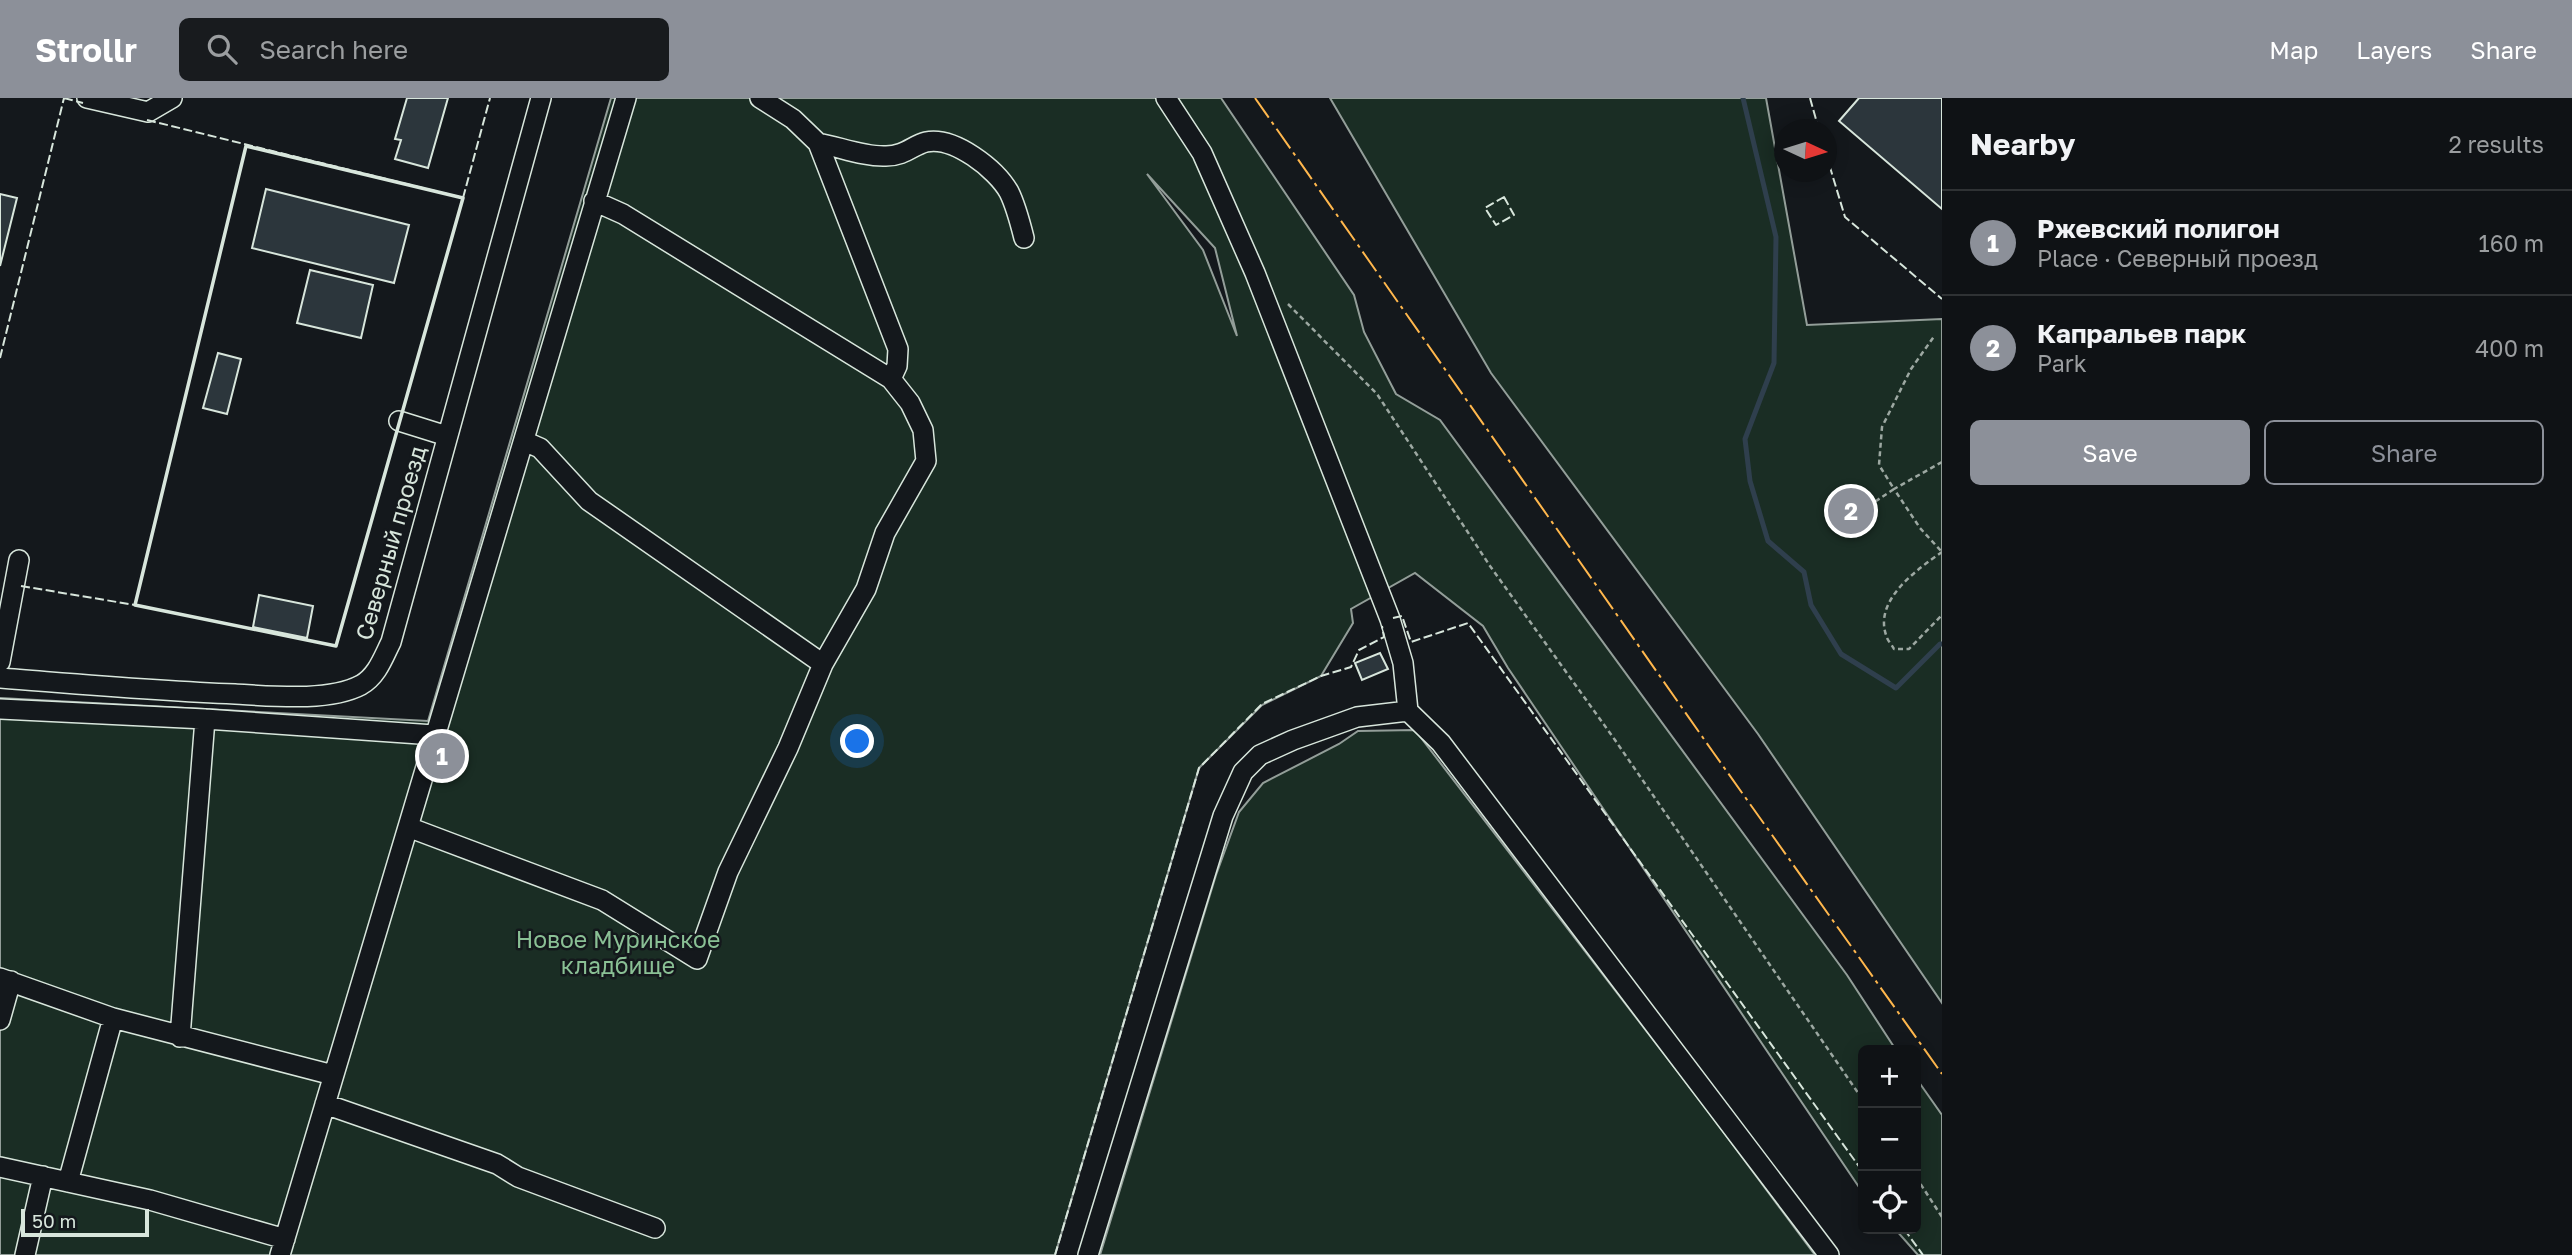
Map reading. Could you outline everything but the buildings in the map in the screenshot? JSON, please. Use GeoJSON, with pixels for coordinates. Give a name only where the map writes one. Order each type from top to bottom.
{"type":"FeatureCollection","features":[{"type":"Feature","properties":{"kind":"street"},"geometry":{"type":"LineString","coordinates":[[87,98],[148,112],[172,98]]}},
{"type":"Feature","properties":{"kind":"street","name":"Северный проезд"},"geometry":{"type":"LineString","coordinates":[[0,678],[176,692],[276,696],[328,695],[363,684],[374,675],[391,642],[541,98]]}},
{"type":"Feature","properties":{"kind":"street"},"geometry":{"type":"LineString","coordinates":[[0,1167],[150,1200],[283,1247],[626,98]]}},
{"type":"Feature","properties":{"kind":"street"},"geometry":{"type":"LineString","coordinates":[[760,98],[793,118],[818,143],[898,349],[897,366],[891,379]]}},
{"type":"Feature","properties":{"kind":"street"},"geometry":{"type":"LineString","coordinates":[[1166,98],[1202,153],[1255,273],[1390,619],[1403,663],[1408,711],[1441,743],[1829,1255]]}},
{"type":"Feature","properties":{"kind":"street"},"geometry":{"type":"LineString","coordinates":[[818,143],[863,154],[887,156],[907,152],[924,142],[940,141],[957,146],[996,173],[1009,192],[1024,238]]}},
{"type":"Feature","properties":{"kind":"street"},"geometry":{"type":"LineString","coordinates":[[408,827],[602,900],[697,959],[728,872],[788,748],[823,664],[866,589],[885,533],[926,461],[923,430],[910,403],[891,379],[623,214],[594,201]]}},
{"type":"Feature","properties":{"kind":"street"},"geometry":{"type":"LineString","coordinates":[[399,421],[447,436]]}},
{"type":"Feature","properties":{"kind":"street"},"geometry":{"type":"LineString","coordinates":[[524,441],[540,448],[589,501],[823,664]]}},
{"type":"Feature","properties":{"kind":"street"},"geometry":{"type":"LineString","coordinates":[[0,662],[19,560]]}},
{"type":"Feature","properties":{"kind":"street"},"geometry":{"type":"LineString","coordinates":[[0,709],[205,719],[434,736]]}},
{"type":"Feature","properties":{"kind":"street"},"geometry":{"type":"LineString","coordinates":[[1088,1255],[1223,816],[1243,772],[1260,755],[1293,740],[1357,717],[1408,711]]}},
{"type":"Feature","properties":{"kind":"street"},"geometry":{"type":"LineString","coordinates":[[180,1037],[205,719]]}},
{"type":"Feature","properties":{"kind":"street"},"geometry":{"type":"LineString","coordinates":[[0,1020],[5,979],[113,1018],[333,1075]]}},
{"type":"Feature","properties":{"kind":"street"},"geometry":{"type":"LineString","coordinates":[[68,1182],[113,1018]]}},
{"type":"Feature","properties":{"kind":"street"},"geometry":{"type":"LineString","coordinates":[[325,1104],[497,1164],[518,1177],[655,1228]]}},
{"type":"Feature","properties":{"kind":"street"},"geometry":{"type":"LineString","coordinates":[[25,1255],[43,1177]]}},
{"type":"Feature","properties":{"kind":"path"},"geometry":{"type":"LineString","coordinates":[[1282,300],[1377,394],[1490,566],[1615,740],[1858,1093]]}},
{"type":"Feature","properties":{"kind":"path"},"geometry":{"type":"LineString","coordinates":[[1935,335],[1911,369],[1882,428],[1879,465],[1920,528],[1942,552],[1920,568],[1890,598],[1884,618],[1886,634],[1894,649],[1909,649],[1942,615]]}},
{"type":"Feature","properties":{"kind":"path"},"geometry":{"type":"LineString","coordinates":[[1840,525],[1894,489],[1942,462]]}},
{"type":"Feature","properties":{"kind":"path"},"geometry":{"type":"LineString","coordinates":[[1921,1185],[1942,1217]]}},
{"type":"Feature","properties":{"kind":"green space","name":"Новое Муринское кладбище"},"geometry":{"type":"Polygon","coordinates":[[[611,98],[1221,98],[1354,295],[1364,332],[1396,394],[1440,420],[1847,975],[1893,1045],[1858,1045],[1858,1186],[1508,668],[1483,626],[1415,573],[1351,609],[1353,623],[1321,676],[1262,705],[1199,768],[1055,1255],[0,1255],[0,698],[428,721],[611,98]],[[1147,174],[1203,250],[1237,336],[1215,248],[1147,174]]]}},
{"type":"Feature","properties":{"kind":"green space"},"geometry":{"type":"Polygon","coordinates":[[[1330,98],[1766,98],[1774,142],[1774,182],[1781,182],[1807,325],[1942,319],[1942,1003],[1758,734],[1491,373],[1330,98]]]}},
{"type":"Feature","properties":{"kind":"green space"},"geometry":{"type":"Polygon","coordinates":[[[1415,730],[1815,1255],[1100,1255],[1216,875],[1239,812],[1263,783],[1339,744],[1358,731],[1415,730]]]}},
{"type":"Feature","properties":{"kind":"green space"},"geometry":{"type":"Polygon","coordinates":[[[1921,1085],[1942,1115],[1942,1255],[1918,1255],[1899,1234],[1921,1234],[1921,1085]]]}},
{"type":"Feature","properties":{"kind":"waterway"},"geometry":{"type":"LineString","coordinates":[[1743,98],[1776,237],[1774,363],[1745,439],[1750,481],[1768,541],[1804,572],[1811,605],[1841,654],[1896,688],[1942,644]]}},
{"type":"Feature","properties":{"kind":"fence"},"geometry":{"type":"LineString","coordinates":[[64,98],[83,103]]}},
{"type":"Feature","properties":{"kind":"fence"},"geometry":{"type":"LineString","coordinates":[[0,358],[64,98]]}},
{"type":"Feature","properties":{"kind":"fence"},"geometry":{"type":"LineString","coordinates":[[463,198],[490,98]]}},
{"type":"Feature","properties":{"kind":"fence"},"geometry":{"type":"LineString","coordinates":[[1810,98],[1816,119]]}},
{"type":"Feature","properties":{"kind":"fence"},"geometry":{"type":"LineString","coordinates":[[147,120],[463,198]]}},
{"type":"Feature","properties":{"kind":"fence"},"geometry":{"type":"LineString","coordinates":[[1834,182],[1845,217],[1942,299]]}},
{"type":"Feature","properties":{"kind":"fence"},"geometry":{"type":"LineString","coordinates":[[1504,197],[1514,215],[1496,225],[1485,208],[1504,197]]}},
{"type":"Feature","properties":{"kind":"fence"},"geometry":{"type":"LineString","coordinates":[[21,586],[135,605]]}},
{"type":"Feature","properties":{"kind":"fence"},"geometry":{"type":"LineString","coordinates":[[1393,618],[1402,616],[1411,642],[1468,623],[1862,1171]]}},
{"type":"Feature","properties":{"kind":"fence"},"geometry":{"type":"LineString","coordinates":[[1055,1255],[1199,768],[1262,704],[1321,676],[1351,667],[1359,650],[1384,637],[1382,626]]}},
{"type":"Feature","properties":{"kind":"fence"},"geometry":{"type":"LineString","coordinates":[[1908,1234],[1923,1255]]}},
{"type":"Feature","properties":{"kind":"wall"},"geometry":{"type":"LineString","coordinates":[[246,146],[463,198],[336,646],[135,605],[246,146]]}},
{"type":"Feature","properties":{"kind":"power"},"geometry":{"type":"LineString","coordinates":[[1255,98],[1942,1074]]}},
{"type":"Feature","properties":{"kind":"place","name":"Капральев парк"},"geometry":{"type":"Point","coordinates":[1851,511]}},
{"type":"Feature","properties":{"kind":"place","name":"Ржевский полигон"},"geometry":{"type":"Point","coordinates":[442,756]}}]}
